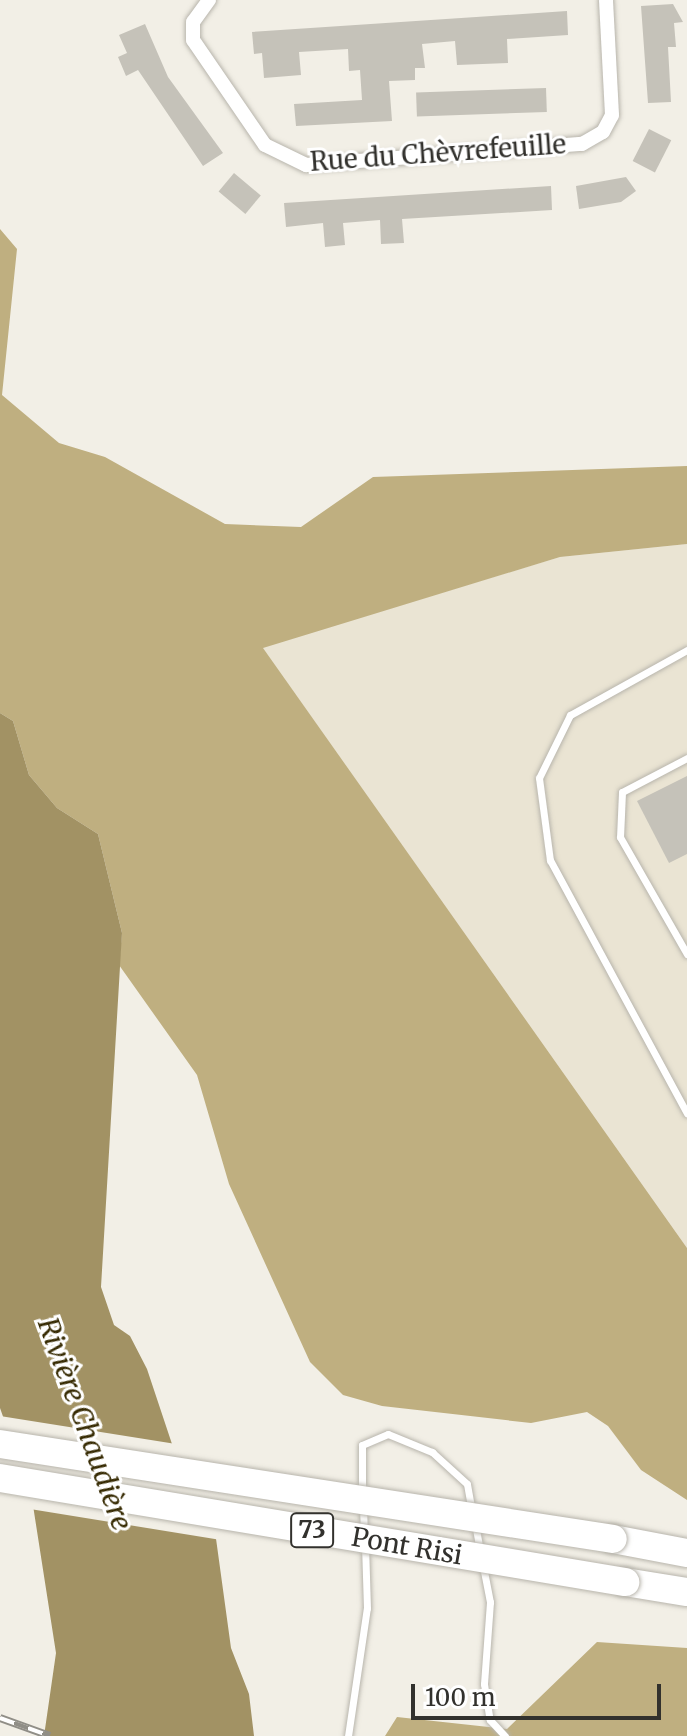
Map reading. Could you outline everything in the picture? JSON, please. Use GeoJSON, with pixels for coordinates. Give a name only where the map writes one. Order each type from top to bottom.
{"type":"FeatureCollection","features":[{"type":"Feature","properties":{"kind":"highway","name":"Pont Risi"},"geometry":{"type":"LineString","coordinates":[[0,1444],[687,1553]]}},
{"type":"Feature","properties":{"kind":"highway","name":"Pont Risi"},"geometry":{"type":"LineString","coordinates":[[0,1478],[687,1592]]}},
{"type":"Feature","properties":{"kind":"street","name":"Rue du Chèvrefeuille"},"geometry":{"type":"LineString","coordinates":[[209,0],[193,22],[193,40],[265,145],[306,165],[582,144],[603,132],[612,115],[606,0]]}},
{"type":"Feature","properties":{"kind":"lane"},"geometry":{"type":"LineString","coordinates":[[687,650],[570,715],[539,778],[550,860],[687,1113]]}},
{"type":"Feature","properties":{"kind":"lane"},"geometry":{"type":"LineString","coordinates":[[687,758],[622,792],[620,837],[687,954]]}},
{"type":"Feature","properties":{"kind":"lane"},"geometry":{"type":"LineString","coordinates":[[348,1736],[367,1608],[362,1445],[388,1434],[432,1452],[467,1484],[490,1602],[486,1696],[490,1720],[505,1736]]}},
{"type":"Feature","properties":{"kind":"shaded area"},"geometry":{"type":"Polygon","coordinates":[[[0,229],[17,249],[2,395],[59,443],[105,457],[225,524],[301,527],[373,477],[687,466],[687,544],[560,557],[263,648],[687,1248],[687,1500],[641,1470],[608,1426],[587,1412],[531,1423],[382,1406],[343,1395],[310,1362],[229,1184],[197,1075],[119,965],[122,933],[98,834],[57,808],[29,775],[13,721],[0,713],[0,229]]]}},
{"type":"Feature","properties":{"kind":"shaded area"},"geometry":{"type":"Polygon","coordinates":[[[687,544],[687,1248],[262,647],[560,557],[687,544]]]}},
{"type":"Feature","properties":{"kind":"shaded area"},"geometry":{"type":"Polygon","coordinates":[[[597,1642],[687,1648],[687,1736],[385,1736],[397,1717],[507,1729],[597,1642]]]}},
{"type":"Feature","properties":{"kind":"water","name":"Rivière Chaudière"},"geometry":{"type":"Polygon","coordinates":[[[0,713],[13,721],[29,775],[57,808],[98,834],[122,933],[101,1287],[114,1325],[130,1336],[147,1369],[174,1450],[214,1524],[231,1648],[249,1694],[254,1736],[44,1736],[56,1653],[32,1499],[0,1408],[0,713]]]}},
{"type":"Feature","properties":{"kind":"pier"},"geometry":{"type":"Polygon","coordinates":[[[0,1416],[176,1444],[221,1540],[30,1509],[0,1416]]]}},
{"type":"Feature","properties":{"kind":"building"},"geometry":{"type":"Polygon","coordinates":[[[673,4],[683,22],[674,23],[676,47],[668,47],[671,102],[648,103],[641,6],[673,4]]]}},
{"type":"Feature","properties":{"kind":"building"},"geometry":{"type":"Polygon","coordinates":[[[567,11],[568,35],[507,39],[508,63],[457,65],[455,41],[422,44],[425,68],[415,68],[415,80],[389,81],[392,121],[296,126],[294,104],[362,100],[360,70],[349,71],[348,49],[299,52],[301,75],[264,78],[262,53],[254,54],[252,32],[567,11]]]}},
{"type":"Feature","properties":{"kind":"building"},"geometry":{"type":"Polygon","coordinates":[[[145,24],[168,77],[223,153],[203,166],[138,70],[126,76],[118,57],[127,53],[119,35],[145,24]]]}},
{"type":"Feature","properties":{"kind":"building"},"geometry":{"type":"Polygon","coordinates":[[[546,88],[547,112],[417,117],[416,93],[546,88]]]}},
{"type":"Feature","properties":{"kind":"building"},"geometry":{"type":"Polygon","coordinates":[[[649,129],[671,140],[655,172],[633,161],[649,129]]]}},
{"type":"Feature","properties":{"kind":"building"},"geometry":{"type":"Polygon","coordinates":[[[234,173],[261,195],[245,214],[219,191],[234,173]]]}},
{"type":"Feature","properties":{"kind":"building"},"geometry":{"type":"Polygon","coordinates":[[[626,177],[636,191],[621,202],[579,209],[576,186],[626,177]]]}},
{"type":"Feature","properties":{"kind":"building"},"geometry":{"type":"Polygon","coordinates":[[[551,186],[552,210],[402,219],[404,243],[381,244],[380,220],[343,223],[345,245],[325,247],[323,223],[286,227],[284,203],[551,186]]]}},
{"type":"Feature","properties":{"kind":"building"},"geometry":{"type":"Polygon","coordinates":[[[687,776],[687,854],[669,863],[637,801],[687,776]]]}},
{"type":"Feature","properties":{"kind":"railway"},"geometry":{"type":"LineString","coordinates":[[0,1718],[50,1736]]}}]}
